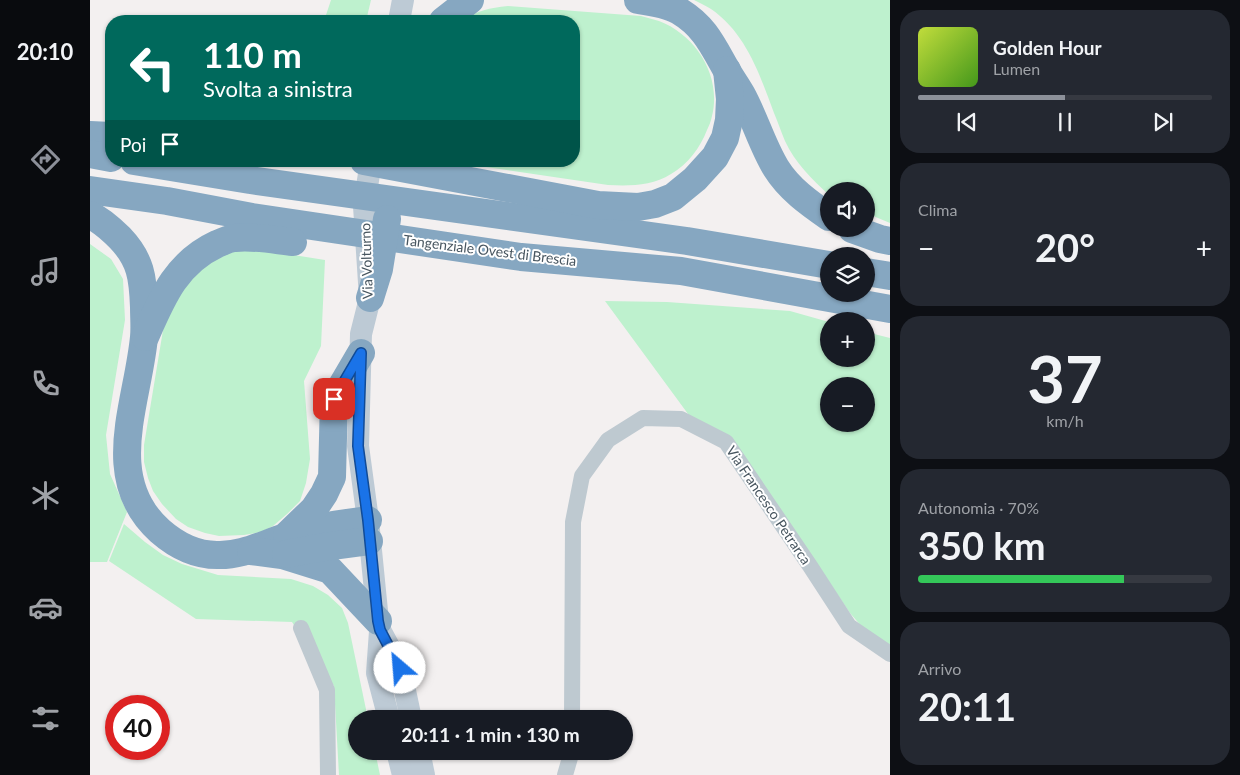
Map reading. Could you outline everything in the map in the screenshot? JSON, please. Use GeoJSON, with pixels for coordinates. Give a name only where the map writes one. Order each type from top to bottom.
{"type":"FeatureCollection","features":[{"type":"Feature","properties":{"kind":"highway"},"geometry":{"type":"LineString","coordinates":[[451,15],[470,0]]}},
{"type":"Feature","properties":{"kind":"highway"},"geometry":{"type":"LineString","coordinates":[[638,0],[677,10],[698,25],[714,45],[726,70],[743,96],[776,169],[792,188],[820,211]]}},
{"type":"Feature","properties":{"kind":"highway"},"geometry":{"type":"LineString","coordinates":[[396,167],[598,205],[638,207],[655,204],[673,198],[695,179],[715,157],[725,138],[729,120],[730,98],[726,70]]}},
{"type":"Feature","properties":{"kind":"highway"},"geometry":{"type":"LineString","coordinates":[[90,135],[105,136]]}},
{"type":"Feature","properties":{"kind":"highway"},"geometry":{"type":"LineString","coordinates":[[90,154],[105,157]]}},
{"type":"Feature","properties":{"kind":"highway"},"geometry":{"type":"LineString","coordinates":[[171,167],[250,180],[688,241],[820,263]]}},
{"type":"Feature","properties":{"kind":"highway"},"geometry":{"type":"LineString","coordinates":[[370,298],[379,269],[395,167]]}},
{"type":"Feature","properties":{"kind":"highway","name":"Tangenziale Ovest di Brescia"},"geometry":{"type":"LineString","coordinates":[[90,190],[167,201],[252,217],[520,257],[681,271],[890,309]]}},
{"type":"Feature","properties":{"kind":"highway"},"geometry":{"type":"LineString","coordinates":[[90,215],[122,240],[138,266],[143,283],[145,336],[128,424],[127,469],[132,489],[140,507],[150,522],[183,547],[201,554],[218,555],[283,546],[322,527],[368,530]]}},
{"type":"Feature","properties":{"kind":"highway"},"geometry":{"type":"LineString","coordinates":[[145,336],[163,296],[175,277],[192,259],[210,248],[233,238],[256,237],[495,271],[604,282],[681,271]]}},
{"type":"Feature","properties":{"kind":"highway"},"geometry":{"type":"LineString","coordinates":[[874,237],[890,241]]}},
{"type":"Feature","properties":{"kind":"highway"},"geometry":{"type":"LineString","coordinates":[[875,274],[890,276]]}},
{"type":"Feature","properties":{"kind":"highway"},"geometry":{"type":"LineString","coordinates":[[283,546],[324,494],[332,477],[334,399],[361,353]]}},
{"type":"Feature","properties":{"kind":"highway"},"geometry":{"type":"LineString","coordinates":[[283,546],[330,570],[379,626]]}},
{"type":"Feature","properties":{"kind":"street"},"geometry":{"type":"LineString","coordinates":[[400,15],[403,0]]}},
{"type":"Feature","properties":{"kind":"street","name":"Via Volturno"},"geometry":{"type":"LineString","coordinates":[[371,167],[364,206],[370,298],[361,334],[358,446],[379,626],[377,673],[387,710]]}},
{"type":"Feature","properties":{"kind":"street","name":"Via Francesco Petrarca"},"geometry":{"type":"LineString","coordinates":[[572,710],[574,522],[582,476],[608,440],[643,418],[681,419],[726,442],[849,626],[890,654]]}},
{"type":"Feature","properties":{"kind":"street","name":"Via Volturno"},"geometry":{"type":"LineString","coordinates":[[379,626],[400,668],[409,710]]}},
{"type":"Feature","properties":{"kind":"street"},"geometry":{"type":"LineString","coordinates":[[301,628],[327,690],[328,775]]}},
{"type":"Feature","properties":{"kind":"street"},"geometry":{"type":"LineString","coordinates":[[399,760],[403,775]]}},
{"type":"Feature","properties":{"kind":"street"},"geometry":{"type":"LineString","coordinates":[[421,760],[424,775]]}},
{"type":"Feature","properties":{"kind":"street"},"geometry":{"type":"LineString","coordinates":[[565,775],[569,760]]}},
{"type":"Feature","properties":{"kind":"green space"},"geometry":{"type":"Polygon","coordinates":[[[331,0],[371,0],[367,15],[326,15],[331,0]]]}},
{"type":"Feature","properties":{"kind":"green space"},"geometry":{"type":"Polygon","coordinates":[[[694,0],[890,0],[890,223],[875,217],[875,182],[820,182],[820,187],[804,170],[785,141],[763,84],[743,42],[734,30],[711,9],[694,0]]]}},
{"type":"Feature","properties":{"kind":"green space"},"geometry":{"type":"Polygon","coordinates":[[[508,6],[641,16],[672,27],[695,47],[709,72],[713,86],[714,101],[711,120],[701,143],[693,155],[677,170],[664,178],[649,183],[624,185],[608,185],[486,167],[580,167],[580,15],[471,15],[508,6]]]}},
{"type":"Feature","properties":{"kind":"green space"},"geometry":{"type":"Polygon","coordinates":[[[90,244],[111,259],[123,279],[125,320],[106,435],[110,474],[127,512],[107,562],[90,562],[90,244]]]}},
{"type":"Feature","properties":{"kind":"green space"},"geometry":{"type":"Polygon","coordinates":[[[243,247],[325,260],[321,346],[304,381],[310,459],[306,483],[300,501],[273,526],[261,532],[219,536],[188,527],[176,519],[162,504],[153,491],[148,478],[144,462],[144,445],[166,312],[196,268],[243,247]]]}},
{"type":"Feature","properties":{"kind":"green space"},"geometry":{"type":"Polygon","coordinates":[[[605,301],[667,302],[790,311],[820,319],[820,367],[875,367],[875,334],[890,338],[890,645],[862,627],[850,613],[731,438],[691,418],[605,301]]]}},
{"type":"Feature","properties":{"kind":"green space"},"geometry":{"type":"Polygon","coordinates":[[[124,524],[163,555],[182,564],[218,575],[291,579],[313,586],[328,595],[342,608],[348,623],[366,710],[348,710],[348,760],[377,760],[380,775],[339,775],[334,686],[292,622],[196,619],[109,561],[124,524]]]}},
{"type":"Feature","properties":{"kind":"route"},"geometry":{"type":"LineString","coordinates":[[334,399],[361,353],[358,446],[368,520],[378,621],[380,630],[400,668]]}}]}
